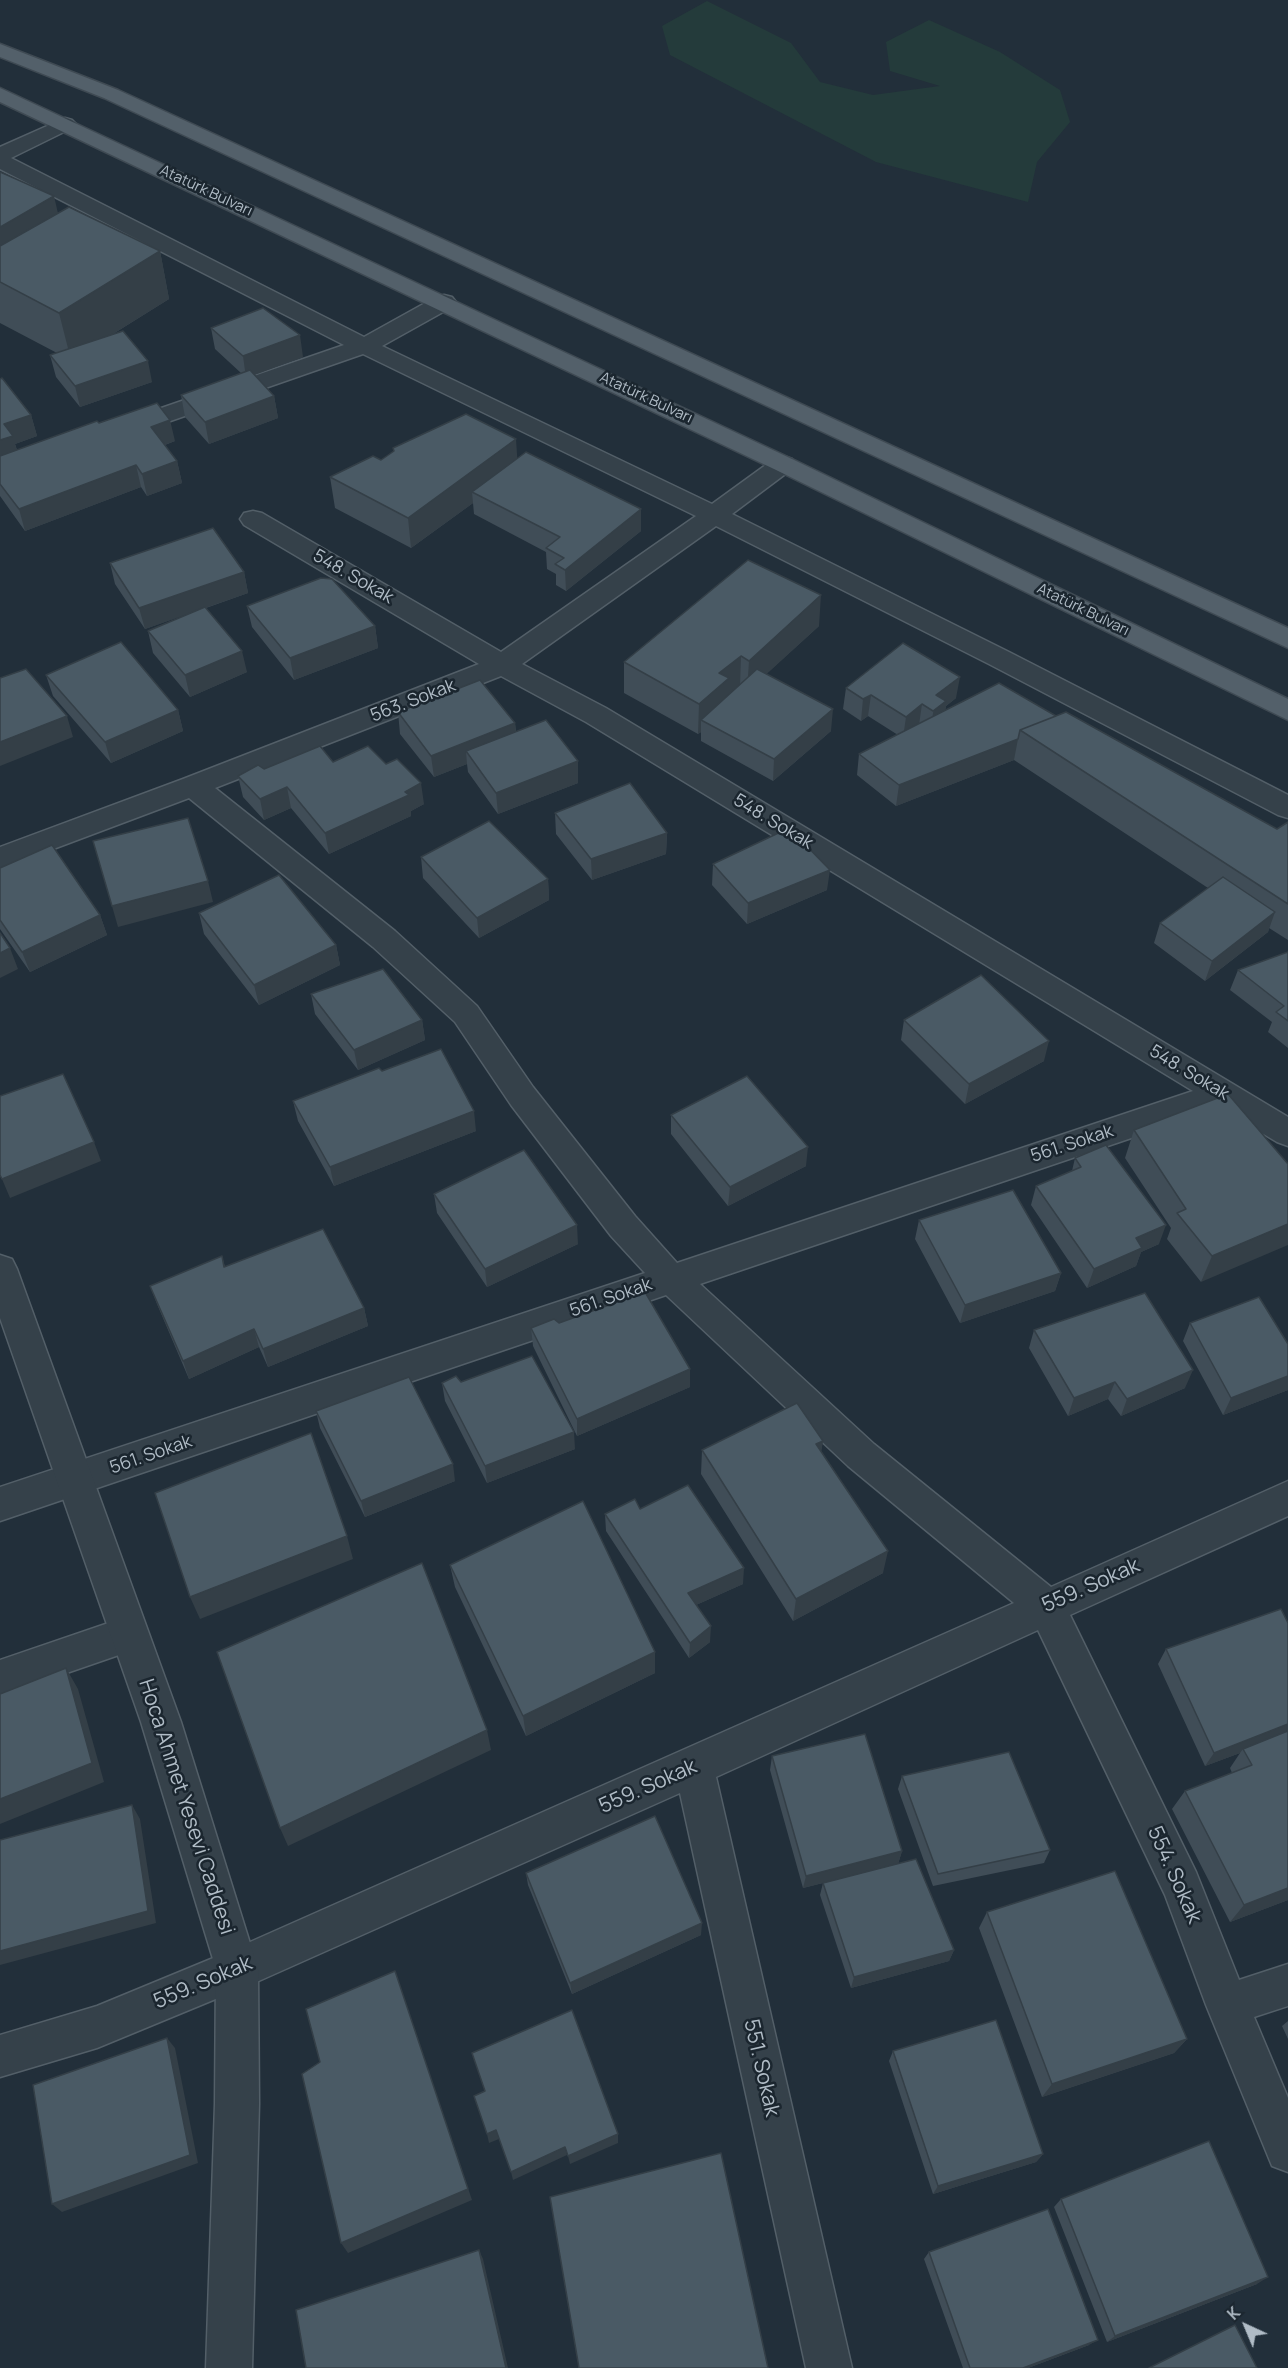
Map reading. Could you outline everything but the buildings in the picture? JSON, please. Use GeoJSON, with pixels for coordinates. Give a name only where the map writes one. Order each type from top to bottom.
{"type":"FeatureCollection","features":[{"type":"Feature","properties":{"kind":"main road"},"geometry":{"type":"LineString","coordinates":[[0,50],[111,94],[1288,639]]}},
{"type":"Feature","properties":{"kind":"main road","name":"Atatürk Bulvarı"},"geometry":{"type":"LineString","coordinates":[[0,94],[783,464],[1288,710]]}},
{"type":"Feature","properties":{"kind":"street"},"geometry":{"type":"LineString","coordinates":[[0,156],[65,124]]}},
{"type":"Feature","properties":{"kind":"street"},"geometry":{"type":"LineString","coordinates":[[0,161],[364,346],[714,515],[999,658],[1288,808]]}},
{"type":"Feature","properties":{"kind":"street"},"geometry":{"type":"LineString","coordinates":[[100,437],[364,346],[444,302]]}},
{"type":"Feature","properties":{"kind":"street","name":"563. Sokak"},"geometry":{"type":"LineString","coordinates":[[0,858],[193,786],[502,665],[783,464]]}},
{"type":"Feature","properties":{"kind":"street","name":"548. Sokak"},"geometry":{"type":"LineString","coordinates":[[254,519],[502,665],[596,715],[1288,1133]]}},
{"type":"Feature","properties":{"kind":"street"},"geometry":{"type":"LineString","coordinates":[[193,786],[384,939],[466,1014],[522,1096],[623,1226],[670,1278],[861,1455],[1046,1606]]}},
{"type":"Feature","properties":{"kind":"street","name":"561. Sokak"},"geometry":{"type":"LineString","coordinates":[[0,1504],[75,1481],[670,1278],[1223,1094]]}},
{"type":"Feature","properties":{"kind":"street","name":"Hoca Ahmet Yesevi Caddesi"},"geometry":{"type":"LineString","coordinates":[[0,1269],[160,1722],[237,1969],[237,2104],[229,2368]]}},
{"type":"Feature","properties":{"kind":"street","name":"559. Sokak"},"geometry":{"type":"LineString","coordinates":[[0,2056],[97,2027],[237,1969],[694,1767],[1288,1498]]}},
{"type":"Feature","properties":{"kind":"street","name":"554. Sokak"},"geometry":{"type":"LineString","coordinates":[[1046,1606],[1182,1886],[1227,2005],[1288,2150]]}},
{"type":"Feature","properties":{"kind":"street"},"geometry":{"type":"LineString","coordinates":[[0,1678],[129,1634]]}},
{"type":"Feature","properties":{"kind":"street","name":"551. Sokak"},"geometry":{"type":"LineString","coordinates":[[694,1767],[829,2368]]}},
{"type":"Feature","properties":{"kind":"street"},"geometry":{"type":"LineString","coordinates":[[1227,2005],[1288,1985]]}},
{"type":"Feature","properties":{"kind":"green space"},"geometry":{"type":"Polygon","coordinates":[[[707,1],[791,43],[820,82],[873,95],[940,86],[890,71],[886,42],[929,20],[1000,52],[1060,90],[1070,122],[1037,162],[1028,202],[876,162],[670,55],[662,26],[707,1]]]}}]}
